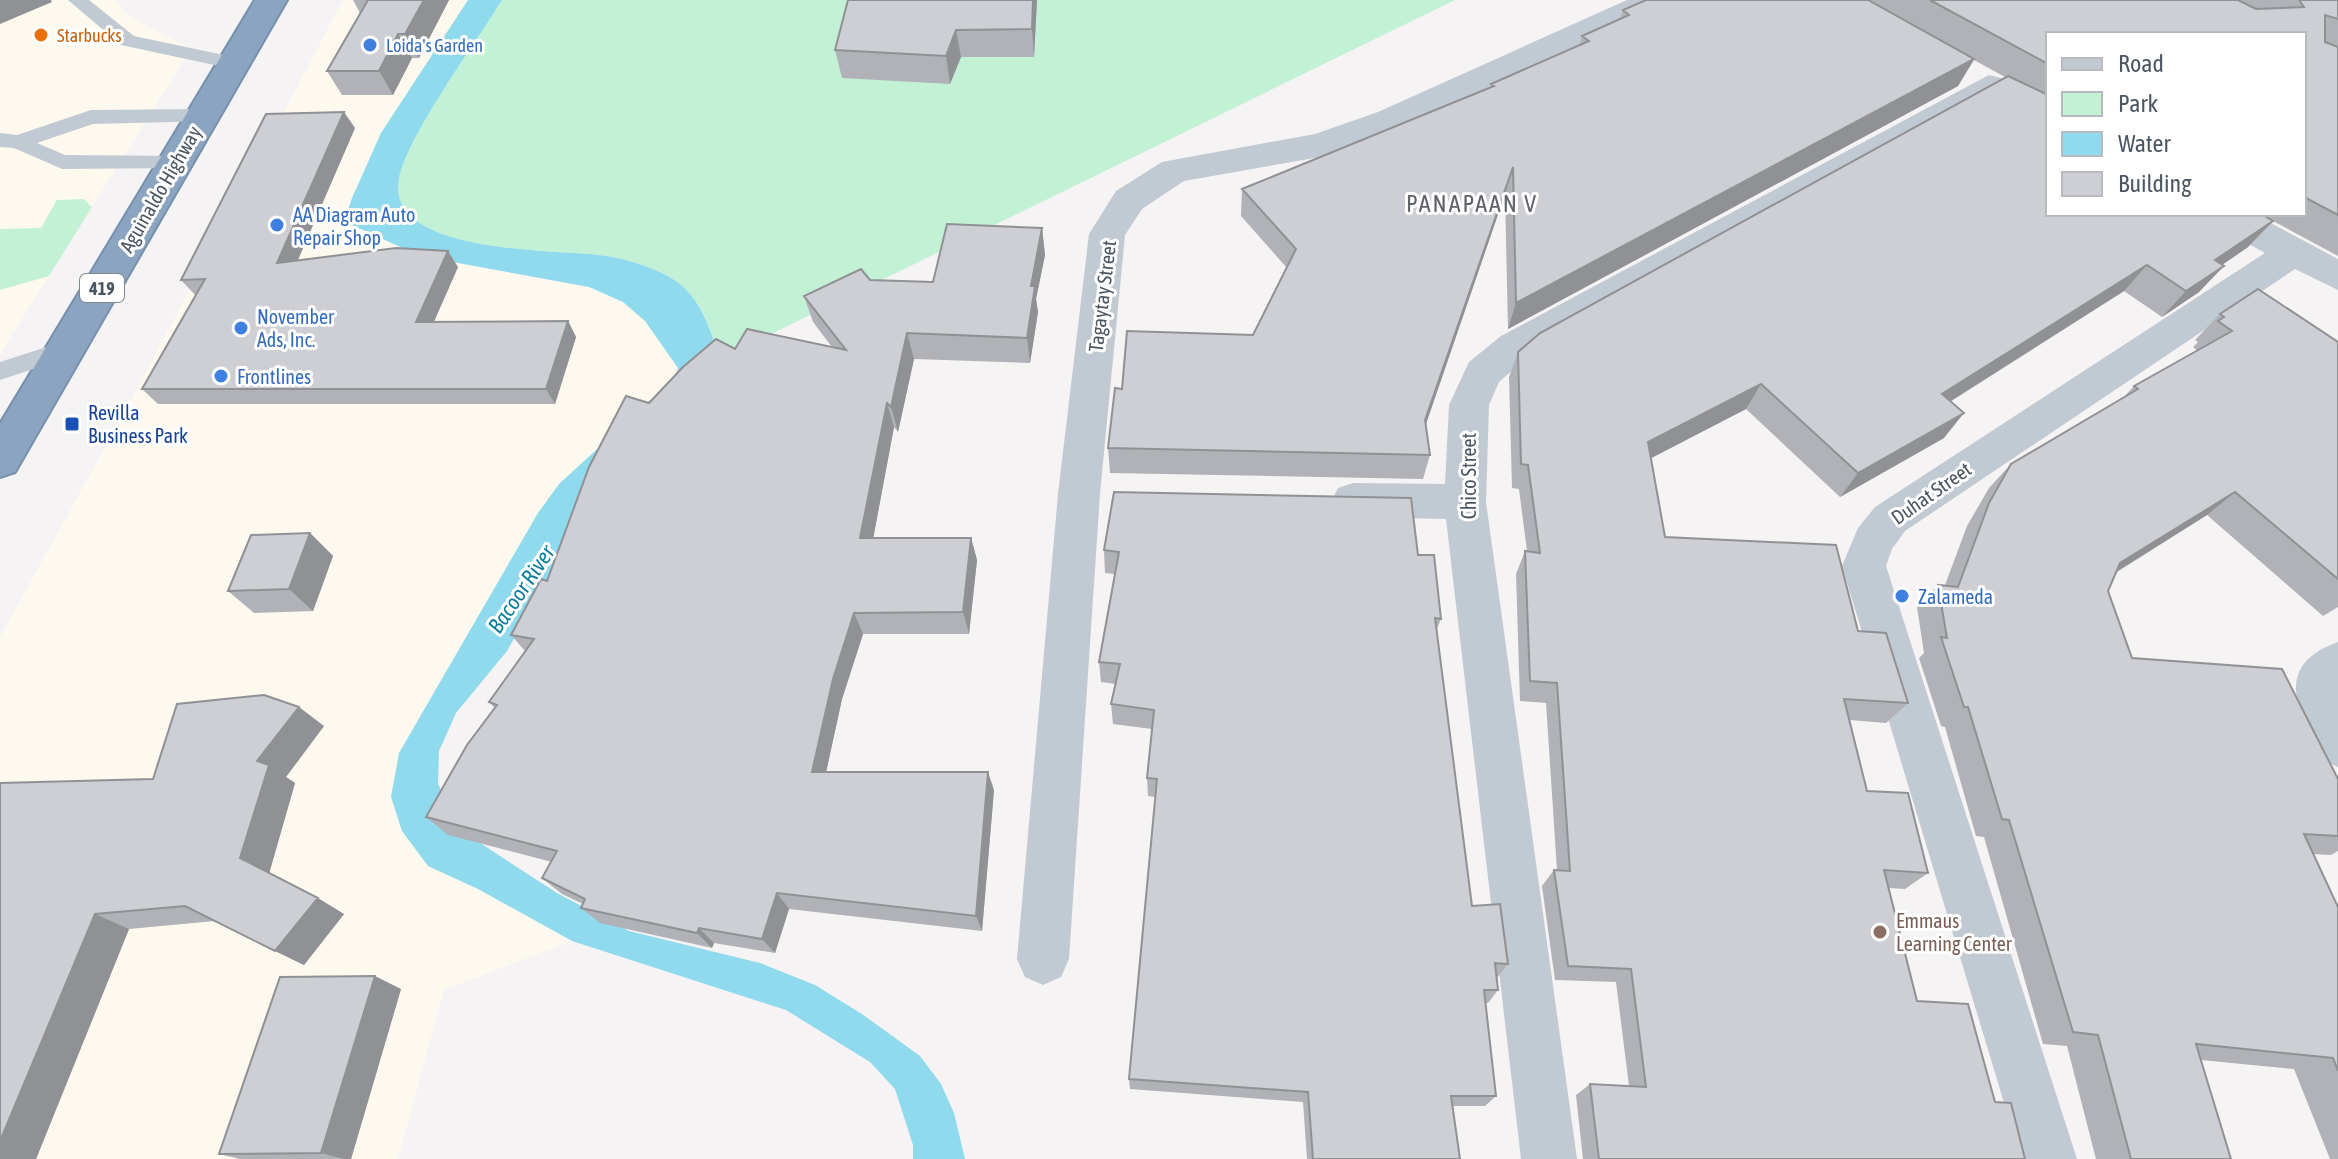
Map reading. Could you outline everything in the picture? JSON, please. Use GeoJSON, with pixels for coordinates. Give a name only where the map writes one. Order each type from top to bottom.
{"type":"FeatureCollection","features":[{"type":"Feature","properties":{"kind":"highway","name":"Aguinaldo Highway"},"geometry":{"type":"LineString","coordinates":[[0,460],[271,0]]}},
{"type":"Feature","properties":{"kind":"street","name":"Tagaytay Street"},"geometry":{"type":"LineString","coordinates":[[1043,959],[1079,494],[1107,234],[1129,200],[1174,171],[1320,145],[1390,120],[1653,0]]}},
{"type":"Feature","properties":{"kind":"street","name":"Chico Street"},"geometry":{"type":"LineString","coordinates":[[1549,1159],[1465,502],[1469,405],[1483,373],[1515,346],[1987,85]]}},
{"type":"Feature","properties":{"kind":"street"},"geometry":{"type":"LineString","coordinates":[[2228,216],[2338,276]]}},
{"type":"Feature","properties":{"kind":"street","name":"Duhat Street"},"geometry":{"type":"LineString","coordinates":[[2049,1159],[1864,566],[1873,541],[1890,519],[2293,252]]}},
{"type":"Feature","properties":{"kind":"street"},"geometry":{"type":"LineString","coordinates":[[1079,494],[1125,495]]}},
{"type":"Feature","properties":{"kind":"street"},"geometry":{"type":"LineString","coordinates":[[1310,499],[1465,502]]}},
{"type":"Feature","properties":{"kind":"street"},"geometry":{"type":"LineString","coordinates":[[2338,662],[2321,673],[2319,698],[2338,745]]}},
{"type":"Feature","properties":{"kind":"lane"},"geometry":{"type":"LineString","coordinates":[[77,0],[128,41],[233,63]]}},
{"type":"Feature","properties":{"kind":"lane"},"geometry":{"type":"LineString","coordinates":[[9,141],[91,117],[203,116]]}},
{"type":"Feature","properties":{"kind":"lane"},"geometry":{"type":"LineString","coordinates":[[9,141],[62,162],[176,161]]}},
{"type":"Feature","properties":{"kind":"lane"},"geometry":{"type":"LineString","coordinates":[[0,371],[65,350]]}},
{"type":"Feature","properties":{"kind":"shaded area"},"geometry":{"type":"Polygon","coordinates":[[[0,0],[116,0],[129,16],[191,49],[0,354],[0,0]]]}},
{"type":"Feature","properties":{"kind":"shaded area"},"geometry":{"type":"Polygon","coordinates":[[[343,0],[468,0],[352,198],[352,225],[420,256],[589,287],[623,302],[645,321],[678,368],[676,377],[559,484],[538,513],[399,753],[428,866],[478,889],[572,941],[444,990],[398,1159],[0,1159],[0,637],[129,404],[343,0]]]}},
{"type":"Feature","properties":{"kind":"green space"},"geometry":{"type":"Polygon","coordinates":[[[502,0],[1455,0],[720,359],[704,316],[692,297],[685,288],[660,272],[607,256],[480,244],[419,223],[402,204],[399,179],[404,161],[444,90],[502,0]]]}},
{"type":"Feature","properties":{"kind":"green space"},"geometry":{"type":"Polygon","coordinates":[[[84,199],[92,207],[49,276],[0,290],[0,229],[41,228],[57,200],[84,199]]]}},
{"type":"Feature","properties":{"kind":"water","name":"Bacoor River"},"geometry":{"type":"Polygon","coordinates":[[[468,0],[502,0],[444,90],[404,161],[399,179],[402,204],[419,223],[480,244],[607,256],[660,272],[685,288],[692,297],[704,316],[720,359],[559,559],[507,651],[456,713],[439,751],[438,784],[452,813],[477,841],[557,893],[629,931],[760,963],[815,985],[862,1014],[920,1056],[941,1084],[954,1113],[965,1159],[913,1159],[913,1145],[895,1089],[870,1062],[786,1010],[572,941],[478,889],[428,866],[402,831],[391,797],[399,753],[538,513],[559,484],[676,377],[678,368],[645,321],[623,302],[589,287],[420,256],[352,225],[347,213],[381,133],[468,0]]]}},
{"type":"Feature","properties":{"kind":"building"},"geometry":{"type":"Polygon","coordinates":[[[368,0],[424,0],[405,34],[398,34],[379,71],[327,71],[368,0]]]}},
{"type":"Feature","properties":{"kind":"building"},"geometry":{"type":"Polygon","coordinates":[[[848,0],[1033,0],[1032,29],[956,30],[946,56],[835,50],[848,0]]]}},
{"type":"Feature","properties":{"kind":"building"},"geometry":{"type":"Polygon","coordinates":[[[1646,0],[1868,0],[1974,59],[1516,303],[1513,167],[1425,420],[1430,455],[1108,448],[1115,388],[1122,389],[1127,331],[1253,335],[1296,249],[1242,189],[1494,86],[1491,84],[1589,41],[1582,36],[1629,15],[1623,10],[1646,0]]]}},
{"type":"Feature","properties":{"kind":"building"},"geometry":{"type":"Polygon","coordinates":[[[1930,0],[2238,0],[2256,9],[2304,7],[2299,0],[2338,0],[2338,19],[2325,15],[2325,42],[2338,47],[2338,215],[2306,198],[2306,32],[2046,32],[2046,63],[1930,0]]]}},
{"type":"Feature","properties":{"kind":"building"},"geometry":{"type":"Polygon","coordinates":[[[2008,76],[2046,94],[2046,216],[2264,216],[2273,221],[2215,260],[2224,266],[2186,291],[2147,265],[1942,394],[1964,413],[1858,473],[1761,384],[1648,442],[1665,537],[1836,545],[1858,631],[1886,633],[1908,703],[1844,699],[1867,791],[1908,793],[1928,873],[1884,870],[1917,1001],[1968,1004],[1995,1102],[2011,1103],[2025,1159],[1599,1159],[1590,1084],[1646,1087],[1631,969],[1568,966],[1554,870],[1570,871],[1557,683],[1530,681],[1525,551],[1540,553],[1528,465],[1521,464],[1518,352],[1540,333],[2008,76]]]}},
{"type":"Feature","properties":{"kind":"building"},"geometry":{"type":"Polygon","coordinates":[[[344,112],[277,263],[396,248],[448,251],[416,322],[568,321],[546,389],[142,389],[205,279],[181,280],[266,114],[344,112]]]}},
{"type":"Feature","properties":{"kind":"building"},"geometry":{"type":"Polygon","coordinates":[[[947,224],[1042,228],[1031,286],[1035,286],[1027,338],[907,333],[891,407],[887,403],[860,538],[971,538],[963,612],[854,613],[833,679],[812,772],[988,772],[976,916],[777,893],[762,939],[699,928],[697,933],[581,908],[585,899],[542,878],[557,851],[426,817],[467,745],[497,705],[489,702],[534,639],[511,635],[541,579],[547,581],[589,467],[626,396],[649,403],[683,367],[716,339],[735,349],[747,329],[846,350],[804,296],[861,269],[870,280],[933,282],[947,224]]]}},
{"type":"Feature","properties":{"kind":"building"},"geometry":{"type":"Polygon","coordinates":[[[2258,289],[2338,342],[2338,579],[2235,492],[2120,563],[2108,591],[2132,658],[2282,669],[2338,779],[2338,836],[2304,834],[2338,907],[2338,1071],[2333,1058],[2196,1044],[2231,1159],[2131,1159],[2098,1035],[2073,1032],[2009,820],[2002,819],[1968,707],[1964,707],[1941,637],[1947,638],[1938,585],[1958,587],[1989,503],[2011,464],[2138,389],[2134,386],[2232,331],[2218,321],[2224,317],[2220,314],[2258,289]]]}},
{"type":"Feature","properties":{"kind":"building"},"geometry":{"type":"Polygon","coordinates":[[[1114,492],[1411,498],[1418,555],[1434,555],[1441,619],[1435,618],[1472,906],[1500,904],[1508,964],[1495,963],[1498,990],[1484,990],[1496,1096],[1451,1096],[1460,1159],[1313,1159],[1308,1092],[1129,1079],[1157,779],[1147,778],[1154,710],[1111,704],[1120,664],[1099,662],[1119,552],[1104,550],[1114,492]]]}},
{"type":"Feature","properties":{"kind":"building"},"geometry":{"type":"Polygon","coordinates":[[[310,533],[289,589],[228,591],[251,535],[310,533]]]}},
{"type":"Feature","properties":{"kind":"building"},"geometry":{"type":"Polygon","coordinates":[[[264,695],[299,707],[257,761],[269,765],[240,858],[318,898],[275,951],[185,906],[95,914],[0,1141],[0,783],[153,779],[177,704],[264,695]]]}},
{"type":"Feature","properties":{"kind":"building"},"geometry":{"type":"Polygon","coordinates":[[[375,976],[321,1153],[219,1154],[280,977],[375,976]]]}},
{"type":"Feature","properties":{"kind":"place","name":"Starbucks"},"geometry":{"type":"Point","coordinates":[41,35]}},
{"type":"Feature","properties":{"kind":"place","name":"Loida's Garden"},"geometry":{"type":"Point","coordinates":[370,45]}},
{"type":"Feature","properties":{"kind":"place","name":"AA Diagram Auto Repair Shop"},"geometry":{"type":"Point","coordinates":[277,225]}},
{"type":"Feature","properties":{"kind":"place","name":"November Ads, Inc."},"geometry":{"type":"Point","coordinates":[241,328]}},
{"type":"Feature","properties":{"kind":"place","name":"Frontlines"},"geometry":{"type":"Point","coordinates":[221,376]}},
{"type":"Feature","properties":{"kind":"place","name":"Revilla Business Park"},"geometry":{"type":"Point","coordinates":[72,424]}},
{"type":"Feature","properties":{"kind":"place","name":"Zalameda"},"geometry":{"type":"Point","coordinates":[1902,596]}},
{"type":"Feature","properties":{"kind":"place","name":"Emmaus Learning Center"},"geometry":{"type":"Point","coordinates":[1880,932]}},
{"type":"Feature","properties":{"kind":"district","name":"PANAPAAN V"},"geometry":{"type":"Point","coordinates":[1472,203]}}]}
